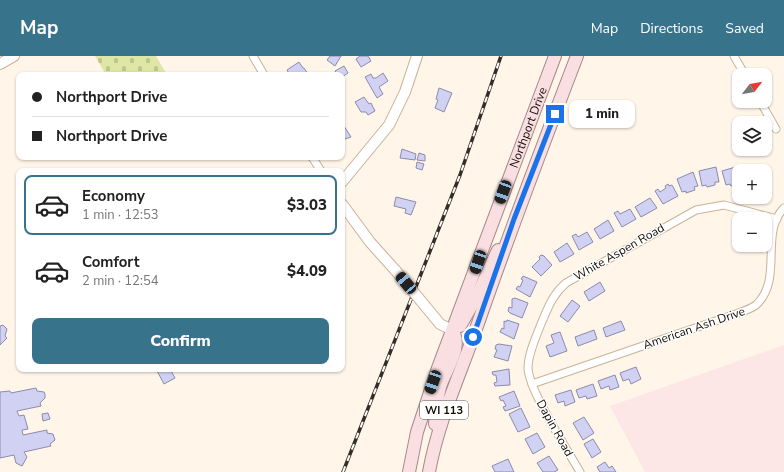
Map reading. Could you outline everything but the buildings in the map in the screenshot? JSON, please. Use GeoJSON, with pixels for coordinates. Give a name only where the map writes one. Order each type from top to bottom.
{"type":"FeatureCollection","features":[{"type":"Feature","properties":{"kind":"main road","name":"Northport Drive"},"geometry":{"type":"LineString","coordinates":[[409,472],[417,432],[452,330],[555,56]]}},
{"type":"Feature","properties":{"kind":"main road","name":"Northport Drive"},"geometry":{"type":"LineString","coordinates":[[429,472],[434,447],[453,384],[468,351],[514,219],[577,56]]}},
{"type":"Feature","properties":{"kind":"main road"},"geometry":{"type":"LineString","coordinates":[[434,447],[437,402],[441,385],[456,346],[456,338],[452,330],[458,328],[470,309],[489,266],[514,219]]}},
{"type":"Feature","properties":{"kind":"street"},"geometry":{"type":"LineString","coordinates":[[0,64],[14,56]]}},
{"type":"Feature","properties":{"kind":"street"},"geometry":{"type":"LineString","coordinates":[[253,56],[262,72]]}},
{"type":"Feature","properties":{"kind":"street"},"geometry":{"type":"LineString","coordinates":[[345,178],[389,125],[405,92],[416,56]]}},
{"type":"Feature","properties":{"kind":"street"},"geometry":{"type":"LineString","coordinates":[[734,56],[741,68]]}},
{"type":"Feature","properties":{"kind":"street"},"geometry":{"type":"LineString","coordinates":[[764,108],[776,129]]}},
{"type":"Feature","properties":{"kind":"street","name":"White Aspen Road"},"geometry":{"type":"LineString","coordinates":[[532,384],[529,378],[528,367],[534,342],[552,297],[566,283],[696,210],[724,205],[777,219]]}},
{"type":"Feature","properties":{"kind":"street"},"geometry":{"type":"LineString","coordinates":[[345,208],[370,242],[440,324],[452,330]]}},
{"type":"Feature","properties":{"kind":"street","name":"American Ash Drive"},"geometry":{"type":"LineString","coordinates":[[532,384],[733,315],[755,305],[769,287],[772,273],[774,229],[777,219],[784,208]]}},
{"type":"Feature","properties":{"kind":"street","name":"Dapin Road"},"geometry":{"type":"LineString","coordinates":[[532,384],[580,472]]}},
{"type":"Feature","properties":{"kind":"shaded area"},"geometry":{"type":"Polygon","coordinates":[[[784,345],[784,472],[645,472],[610,406],[784,345]]]}},
{"type":"Feature","properties":{"kind":"green space"},"geometry":{"type":"Polygon","coordinates":[[[95,56],[156,56],[165,72],[104,72],[95,56]]]}},
{"type":"Feature","properties":{"kind":"railway"},"geometry":{"type":"LineString","coordinates":[[343,472],[460,175],[501,56]]}},
{"type":"Feature","properties":{"kind":"route"},"geometry":{"type":"LineString","coordinates":[[473,337],[514,219],[555,114]]}}]}
